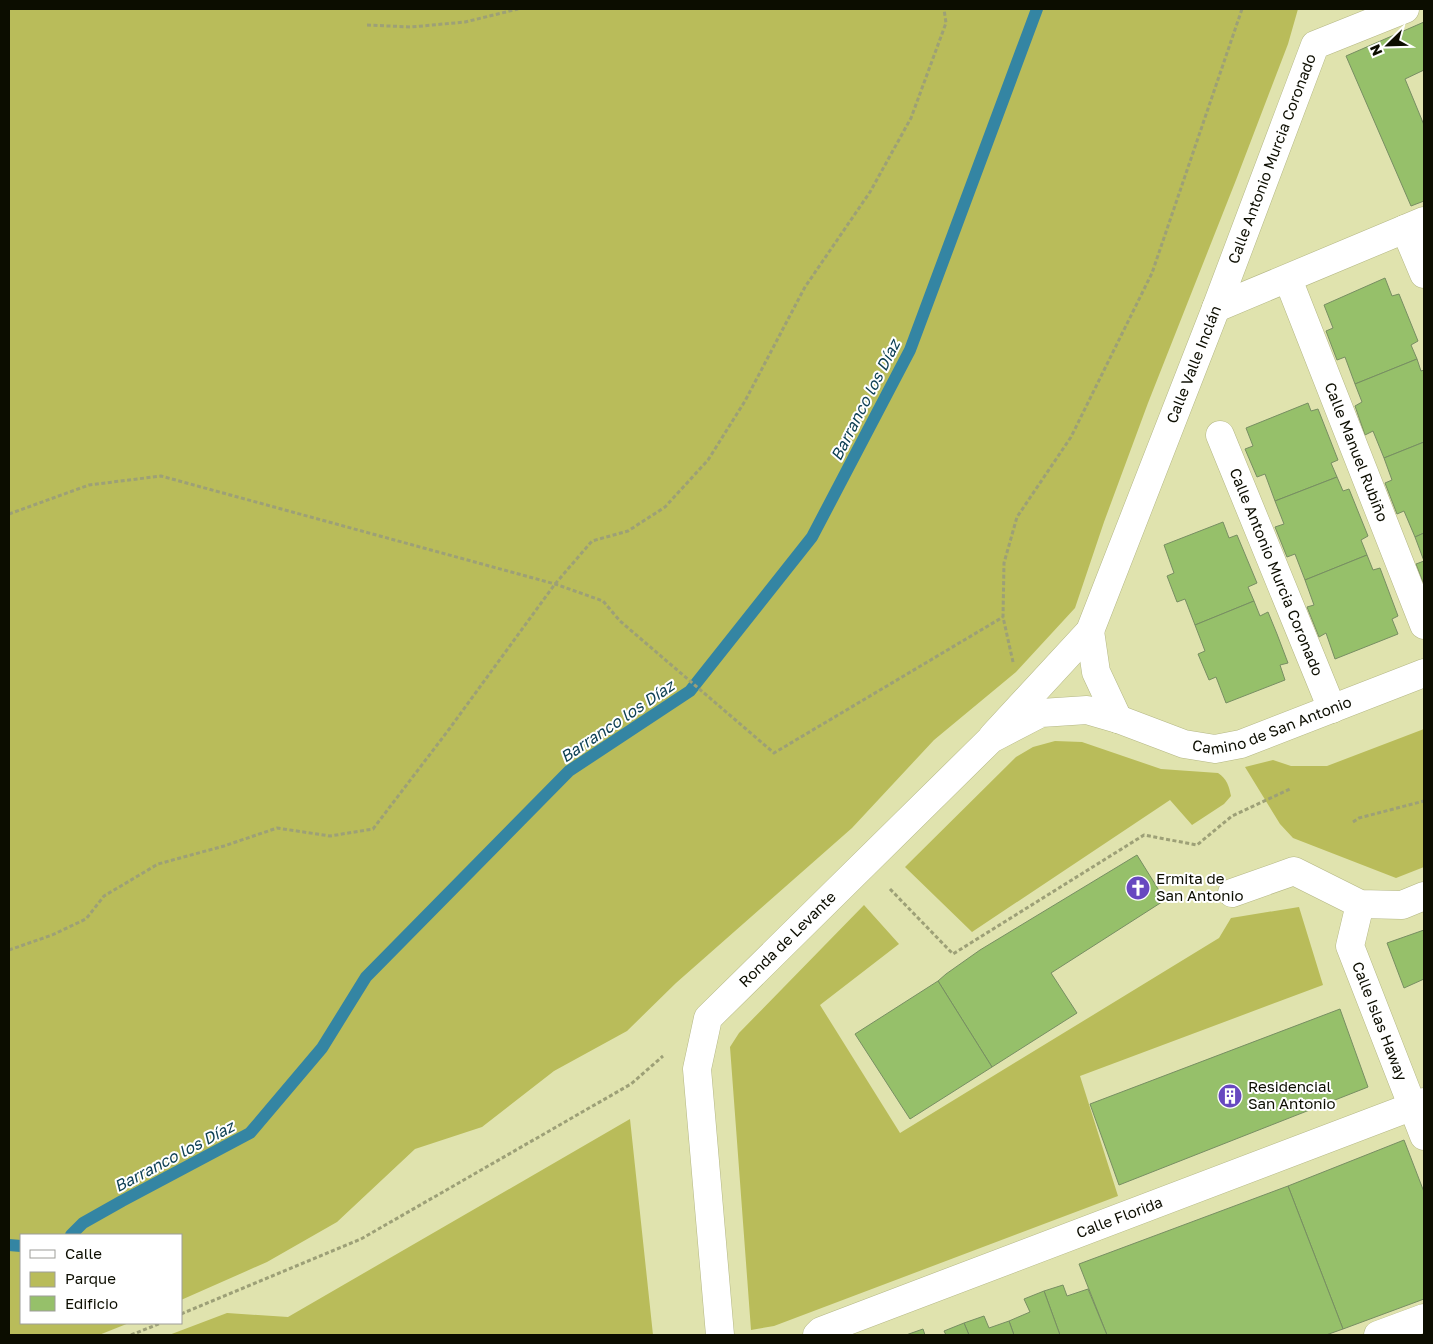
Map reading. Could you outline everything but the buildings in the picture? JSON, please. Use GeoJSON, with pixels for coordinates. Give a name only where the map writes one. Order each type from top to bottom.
{"type":"FeatureCollection","features":[{"type":"Feature","properties":{"kind":"street","name":"Calle Antonio Murcia Coronado"},"geometry":{"type":"LineString","coordinates":[[1216,308],[1315,45],[1404,9]]}},
{"type":"Feature","properties":{"kind":"street","name":"Calle Valle Inclán"},"geometry":{"type":"LineString","coordinates":[[1090,631],[1216,308],[1415,225]]}},
{"type":"Feature","properties":{"kind":"street"},"geometry":{"type":"LineString","coordinates":[[1415,225],[1424,274]]}},
{"type":"Feature","properties":{"kind":"street","name":"Calle Manuel Rubiño"},"geometry":{"type":"LineString","coordinates":[[1288,279],[1424,625]]}},
{"type":"Feature","properties":{"kind":"street","name":"Calle Antonio Murcia Coronado"},"geometry":{"type":"LineString","coordinates":[[1220,435],[1332,709]]}},
{"type":"Feature","properties":{"kind":"street"},"geometry":{"type":"LineString","coordinates":[[1090,631],[1096,672],[1118,719]]}},
{"type":"Feature","properties":{"kind":"street","name":"Ronda de Levante"},"geometry":{"type":"LineString","coordinates":[[720,1335],[697,1069],[708,1018],[991,739],[1090,631]]}},
{"type":"Feature","properties":{"kind":"street","name":"Camino de San Antonio"},"geometry":{"type":"LineString","coordinates":[[991,739],[1041,713],[1087,710],[1118,719],[1184,744],[1215,749],[1241,744],[1424,673]]}},
{"type":"Feature","properties":{"kind":"street"},"geometry":{"type":"LineString","coordinates":[[1232,893],[1294,871],[1360,904],[1402,905],[1424,896]]}},
{"type":"Feature","properties":{"kind":"street","name":"Calle Islas Haway"},"geometry":{"type":"LineString","coordinates":[[1360,904],[1350,946],[1418,1104],[1424,1136]]}},
{"type":"Feature","properties":{"kind":"street","name":"Calle Florida"},"geometry":{"type":"LineString","coordinates":[[817,1335],[821,1331],[1418,1104]]}},
{"type":"Feature","properties":{"kind":"street"},"geometry":{"type":"LineString","coordinates":[[1378,1335],[1424,1318]]}},
{"type":"Feature","properties":{"kind":"path"},"geometry":{"type":"LineString","coordinates":[[366,25],[411,28],[465,22],[518,9]]}},
{"type":"Feature","properties":{"kind":"path"},"geometry":{"type":"LineString","coordinates":[[9,950],[86,919],[104,896],[158,864],[224,846],[277,828],[330,836],[373,829],[450,728],[555,584],[592,542],[628,531],[666,507],[708,460],[745,401],[805,287],[870,192],[911,118],[946,23],[944,9]]}},
{"type":"Feature","properties":{"kind":"path"},"geometry":{"type":"LineString","coordinates":[[1023,704],[1003,617],[1004,563],[1016,517],[1071,437],[1152,273],[1242,9]]}},
{"type":"Feature","properties":{"kind":"path"},"geometry":{"type":"LineString","coordinates":[[9,514],[89,485],[161,476],[555,584],[602,601],[620,621],[774,753],[1003,617]]}},
{"type":"Feature","properties":{"kind":"path"},"geometry":{"type":"LineString","coordinates":[[865,864],[953,954],[1144,835],[1197,846],[1232,816],[1290,789]]}},
{"type":"Feature","properties":{"kind":"path"},"geometry":{"type":"LineString","coordinates":[[1353,822],[1359,818],[1424,801]]}},
{"type":"Feature","properties":{"kind":"path"},"geometry":{"type":"LineString","coordinates":[[182,1314],[360,1239],[632,1084],[666,1054]]}},
{"type":"Feature","properties":{"kind":"path"},"geometry":{"type":"LineString","coordinates":[[132,1335],[159,1324]]}},
{"type":"Feature","properties":{"kind":"green space"},"geometry":{"type":"Polygon","coordinates":[[[9,9],[1298,9],[1288,44],[1148,403],[1104,522],[1075,608],[1016,672],[934,740],[852,828],[676,983],[627,1031],[554,1071],[482,1127],[415,1149],[337,1222],[267,1262],[182,1300],[182,1234],[20,1234],[20,1324],[126,1324],[99,1335],[9,1335],[9,9]]]}},
{"type":"Feature","properties":{"kind":"green space"},"geometry":{"type":"Polygon","coordinates":[[[1424,729],[1424,867],[1396,878],[1293,838],[1280,824],[1245,767],[1273,760],[1291,766],[1327,766],[1424,729]]]}},
{"type":"Feature","properties":{"kind":"green space"},"geometry":{"type":"Polygon","coordinates":[[[1055,741],[1082,742],[1161,769],[1218,773],[1227,783],[1231,796],[1224,804],[1192,825],[1170,800],[972,932],[905,867],[1016,757],[1033,747],[1055,741]]]}},
{"type":"Feature","properties":{"kind":"green space"},"geometry":{"type":"Polygon","coordinates":[[[864,905],[899,944],[820,1005],[900,1133],[1219,938],[1231,918],[1299,907],[1323,985],[1080,1076],[1118,1196],[774,1326],[751,1330],[730,1047],[739,1033],[864,905]]]}},
{"type":"Feature","properties":{"kind":"green space"},"geometry":{"type":"Polygon","coordinates":[[[630,1119],[653,1335],[169,1335],[227,1313],[288,1317],[630,1119]]]}},
{"type":"Feature","properties":{"kind":"waterway","name":"Barranco los Díaz"},"geometry":{"type":"LineString","coordinates":[[72,1234],[83,1223],[250,1133],[322,1048],[366,977],[569,771],[690,691],[812,537],[910,350],[1037,9]]}},
{"type":"Feature","properties":{"kind":"waterway","name":"Barranco los Díaz"},"geometry":{"type":"LineString","coordinates":[[9,1245],[20,1246]]}},
{"type":"Feature","properties":{"kind":"place","name":"Ermita de San Antonio"},"geometry":{"type":"Point","coordinates":[1138,888]}},
{"type":"Feature","properties":{"kind":"place","name":"Residencial San Antonio"},"geometry":{"type":"Point","coordinates":[1230,1096]}}]}
